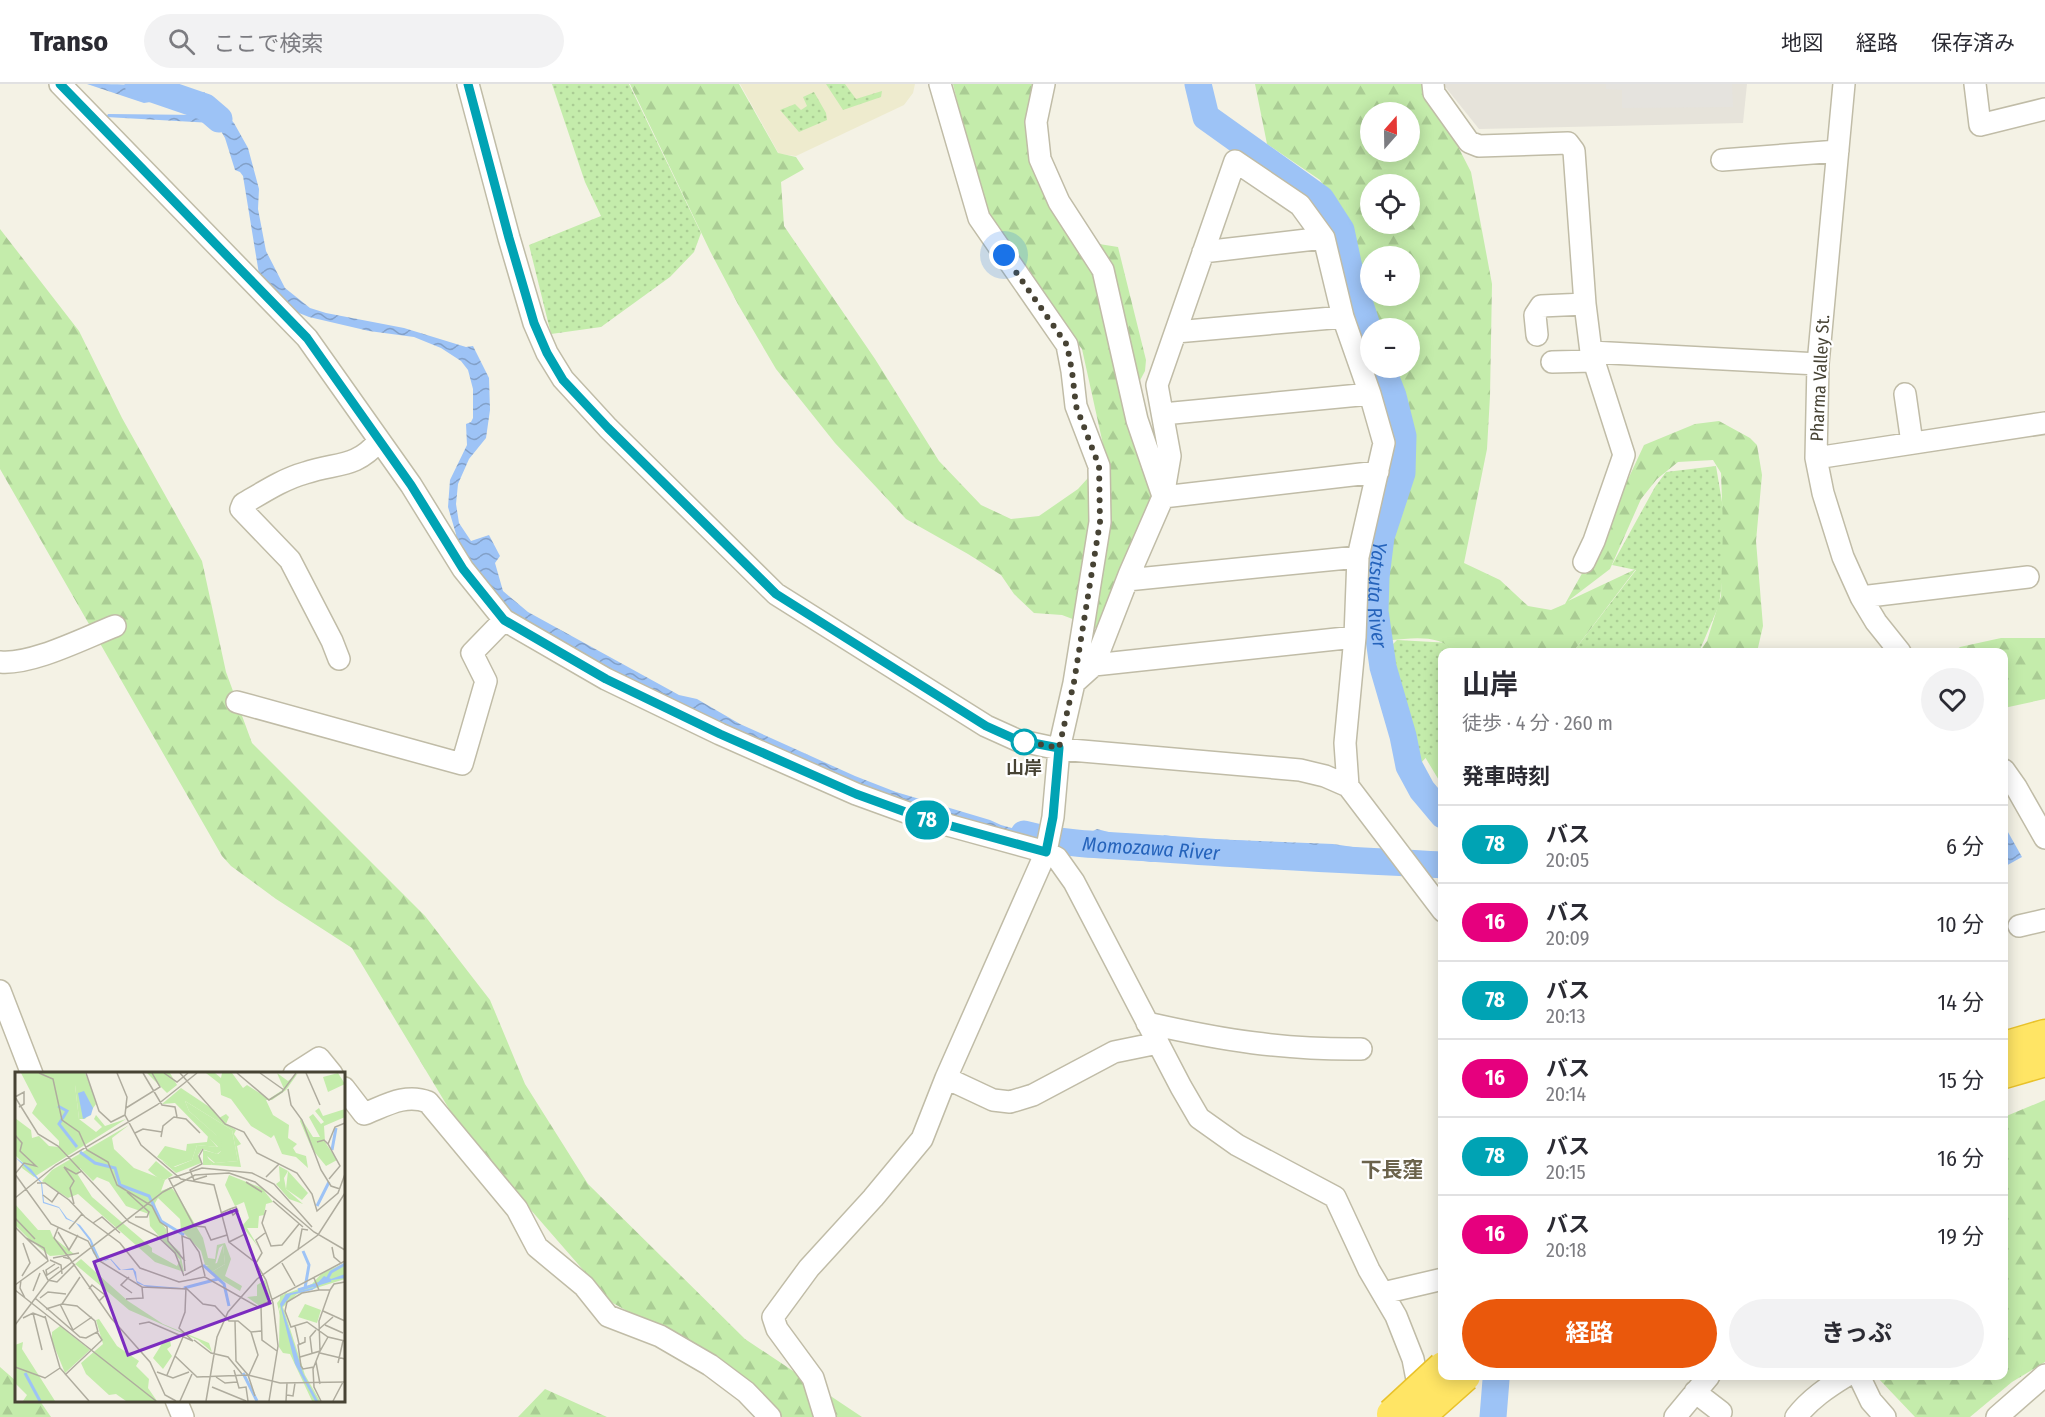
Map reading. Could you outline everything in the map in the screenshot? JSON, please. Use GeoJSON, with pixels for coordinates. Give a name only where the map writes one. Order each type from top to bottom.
{"type":"FeatureCollection","features":[{"type":"Feature","properties":{"kind":"highway"},"geometry":{"type":"LineString","coordinates":[[2008,1046],[2045,1035]]}},
{"type":"Feature","properties":{"kind":"highway"},"geometry":{"type":"LineString","coordinates":[[2008,1072],[2045,1060]]}},
{"type":"Feature","properties":{"kind":"highway"},"geometry":{"type":"LineString","coordinates":[[1400,1416],[1438,1372]]}},
{"type":"Feature","properties":{"kind":"highway"},"geometry":{"type":"LineString","coordinates":[[1400,1416],[1458,1380]]}},
{"type":"Feature","properties":{"kind":"street"},"geometry":{"type":"LineString","coordinates":[[60,84],[307,338],[411,485],[463,569],[504,620],[606,679],[720,734],[856,794],[922,818],[1046,852],[1057,858],[1074,882],[1199,1118],[1237,1145],[1335,1197],[1369,1270],[1396,1316],[1413,1359],[1425,1417]]}},
{"type":"Feature","properties":{"kind":"street"},"geometry":{"type":"LineString","coordinates":[[468,84],[534,323],[547,353],[563,380],[608,428],[776,594],[986,726],[1017,740],[1059,748],[1300,770],[1325,776],[1348,786],[1438,905]]}},
{"type":"Feature","properties":{"kind":"street"},"geometry":{"type":"LineString","coordinates":[[825,1417],[813,1378],[777,1329],[773,1317],[810,1268],[922,1139],[946,1078],[1046,852],[1053,817],[1059,748],[1074,682],[1100,522],[1099,466],[1076,406],[1067,345],[979,218],[940,84]]}},
{"type":"Feature","properties":{"kind":"street"},"geometry":{"type":"LineString","coordinates":[[1044,84],[1036,122],[1040,159],[1059,202],[1103,270],[1137,420],[1163,497]]}},
{"type":"Feature","properties":{"kind":"street"},"geometry":{"type":"LineString","coordinates":[[1433,84],[1434,93],[1469,142],[1479,146],[1568,143],[1574,151],[1584,304],[1592,357],[1624,455],[1594,541],[1584,562]]}},
{"type":"Feature","properties":{"kind":"street","name":"Pharma Valley St."},"geometry":{"type":"LineString","coordinates":[[1844,84],[1818,364],[1816,458],[1831,524],[1861,597],[1890,648]]}},
{"type":"Feature","properties":{"kind":"street"},"geometry":{"type":"LineString","coordinates":[[1975,84],[1980,125],[2045,109]]}},
{"type":"Feature","properties":{"kind":"street"},"geometry":{"type":"LineString","coordinates":[[1722,160],[1838,151]]}},
{"type":"Feature","properties":{"kind":"street"},"geometry":{"type":"LineString","coordinates":[[1074,682],[1094,665],[1163,497],[1170,456],[1157,385],[1235,161],[1300,205],[1324,238],[1343,317],[1370,394],[1384,443],[1358,557],[1355,637],[1345,743],[1348,786]]}},
{"type":"Feature","properties":{"kind":"street"},"geometry":{"type":"LineString","coordinates":[[1203,252],[1324,238]]}},
{"type":"Feature","properties":{"kind":"street"},"geometry":{"type":"LineString","coordinates":[[1537,335],[1535,315],[1541,306],[1584,304]]}},
{"type":"Feature","properties":{"kind":"street"},"geometry":{"type":"LineString","coordinates":[[1176,332],[1343,317]]}},
{"type":"Feature","properties":{"kind":"street"},"geometry":{"type":"LineString","coordinates":[[1552,363],[1592,357],[1818,364]]}},
{"type":"Feature","properties":{"kind":"street"},"geometry":{"type":"LineString","coordinates":[[1162,414],[1370,394]]}},
{"type":"Feature","properties":{"kind":"street"},"geometry":{"type":"LineString","coordinates":[[1905,394],[1912,443]]}},
{"type":"Feature","properties":{"kind":"street"},"geometry":{"type":"LineString","coordinates":[[1816,458],[2045,423]]}},
{"type":"Feature","properties":{"kind":"street"},"geometry":{"type":"LineString","coordinates":[[339,659],[290,560],[241,509],[243,504],[303,473],[350,463],[364,457],[379,441]]}},
{"type":"Feature","properties":{"kind":"street"},"geometry":{"type":"LineString","coordinates":[[1163,497],[1377,472]]}},
{"type":"Feature","properties":{"kind":"street"},"geometry":{"type":"LineString","coordinates":[[1127,580],[1358,557]]}},
{"type":"Feature","properties":{"kind":"street"},"geometry":{"type":"LineString","coordinates":[[1861,597],[2028,577]]}},
{"type":"Feature","properties":{"kind":"street"},"geometry":{"type":"LineString","coordinates":[[237,702],[462,764],[486,681],[472,653],[504,620]]}},
{"type":"Feature","properties":{"kind":"street"},"geometry":{"type":"LineString","coordinates":[[0,662],[19,662],[115,626]]}},
{"type":"Feature","properties":{"kind":"street"},"geometry":{"type":"LineString","coordinates":[[1094,665],[1355,637]]}},
{"type":"Feature","properties":{"kind":"street"},"geometry":{"type":"LineString","coordinates":[[2008,776],[2045,838]]}},
{"type":"Feature","properties":{"kind":"street"},"geometry":{"type":"LineString","coordinates":[[2019,926],[2045,920]]}},
{"type":"Feature","properties":{"kind":"street"},"geometry":{"type":"LineString","coordinates":[[0,991],[31,1072]]}},
{"type":"Feature","properties":{"kind":"street"},"geometry":{"type":"LineString","coordinates":[[1147,1023],[1211,1038],[1267,1046],[1314,1050],[1361,1049]]}},
{"type":"Feature","properties":{"kind":"street"},"geometry":{"type":"LineString","coordinates":[[946,1078],[993,1100],[1010,1102],[1033,1095],[1114,1052],[1158,1043]]}},
{"type":"Feature","properties":{"kind":"street"},"geometry":{"type":"LineString","coordinates":[[297,1072],[319,1058],[330,1072]]}},
{"type":"Feature","properties":{"kind":"street"},"geometry":{"type":"LineString","coordinates":[[345,1089],[364,1114],[403,1099],[419,1098],[428,1102],[517,1209],[537,1246],[584,1286],[608,1316],[660,1336],[710,1365],[746,1392],[770,1417]]}},
{"type":"Feature","properties":{"kind":"street"},"geometry":{"type":"LineString","coordinates":[[1383,1293],[1438,1280]]}},
{"type":"Feature","properties":{"kind":"street"},"geometry":{"type":"LineString","coordinates":[[1998,1417],[2045,1374]]}},
{"type":"Feature","properties":{"kind":"street"},"geometry":{"type":"LineString","coordinates":[[1675,1417],[1706,1380]]}},
{"type":"Feature","properties":{"kind":"street"},"geometry":{"type":"LineString","coordinates":[[1796,1417],[1825,1389],[1840,1380]]}},
{"type":"Feature","properties":{"kind":"street"},"geometry":{"type":"LineString","coordinates":[[1861,1380],[1871,1401],[1885,1417]]}},
{"type":"Feature","properties":{"kind":"street"},"geometry":{"type":"LineString","coordinates":[[1695,1392],[1721,1412]]}},
{"type":"Feature","properties":{"kind":"street"},"geometry":{"type":"LineString","coordinates":[[176,1402],[183,1417]]}},
{"type":"Feature","properties":{"kind":"shaded area"},"geometry":{"type":"Polygon","coordinates":[[[740,84],[915,84],[913,93],[904,105],[796,156],[779,154],[740,84]]]}},
{"type":"Feature","properties":{"kind":"shaded area"},"geometry":{"type":"Polygon","coordinates":[[[1443,84],[1747,84],[1743,123],[1479,129],[1443,84]]]}},
{"type":"Feature","properties":{"kind":"shaded area"},"geometry":{"type":"Polygon","coordinates":[[[1606,84],[1732,84],[1733,107],[1622,108],[1622,90],[1606,89],[1606,84]]]}},
{"type":"Feature","properties":{"kind":"green space"},"geometry":{"type":"Polygon","coordinates":[[[552,84],[629,84],[701,233],[694,252],[670,277],[601,327],[551,334],[529,245],[601,216],[585,182],[552,84]]]}},
{"type":"Feature","properties":{"kind":"green space"},"geometry":{"type":"Polygon","coordinates":[[[630,84],[739,84],[778,153],[796,157],[804,169],[781,182],[784,226],[875,359],[939,461],[981,505],[1011,519],[1039,516],[1078,489],[1106,458],[1082,349],[1016,265],[984,209],[953,84],[1035,84],[1032,94],[1074,240],[1118,247],[1146,360],[1145,371],[1129,401],[1154,500],[1099,629],[1062,615],[1034,613],[1014,594],[1001,575],[906,519],[835,443],[776,369],[739,306],[630,84]]]}},
{"type":"Feature","properties":{"kind":"green space"},"geometry":{"type":"Polygon","coordinates":[[[826,84],[845,84],[856,99],[882,91],[881,97],[843,110],[826,84]]]}},
{"type":"Feature","properties":{"kind":"green space"},"geometry":{"type":"Polygon","coordinates":[[[1255,84],[1426,84],[1471,172],[1492,284],[1490,396],[1487,449],[1464,563],[1500,580],[1528,606],[1551,610],[1565,604],[1595,550],[1644,445],[1695,424],[1719,421],[1750,438],[1757,445],[1762,475],[1756,541],[1763,626],[1758,648],[1702,648],[1707,641],[1721,596],[1723,527],[1721,473],[1713,460],[1678,462],[1657,479],[1641,499],[1610,569],[1568,601],[1636,569],[1576,648],[1451,648],[1442,642],[1426,638],[1392,640],[1385,625],[1377,570],[1413,446],[1391,378],[1420,378],[1420,318],[1373,318],[1370,306],[1420,306],[1420,246],[1360,246],[1360,272],[1347,226],[1320,180],[1267,144],[1255,84]]]}},
{"type":"Feature","properties":{"kind":"green space"},"geometry":{"type":"Polygon","coordinates":[[[814,92],[826,113],[827,120],[799,132],[780,110],[795,104],[801,110],[807,106],[803,97],[814,92]]]}},
{"type":"Feature","properties":{"kind":"green space"},"geometry":{"type":"Polygon","coordinates":[[[0,229],[79,331],[122,418],[202,561],[226,672],[252,743],[425,916],[490,1000],[525,1084],[588,1184],[745,1339],[862,1417],[774,1417],[728,1367],[611,1302],[463,1132],[352,948],[276,899],[231,866],[222,856],[0,469],[0,229]]]}},
{"type":"Feature","properties":{"kind":"green space"},"geometry":{"type":"Polygon","coordinates":[[[1716,466],[1728,538],[1719,605],[1701,648],[1576,648],[1636,570],[1612,565],[1655,487],[1666,472],[1716,466]]]}},
{"type":"Feature","properties":{"kind":"green space"},"geometry":{"type":"Polygon","coordinates":[[[2001,638],[2045,638],[2045,699],[2008,707],[2008,648],[1960,647],[2001,638]]]}},
{"type":"Feature","properties":{"kind":"green space"},"geometry":{"type":"Polygon","coordinates":[[[1397,640],[1451,643],[1455,648],[1438,648],[1438,744],[1420,764],[1402,705],[1390,647],[1397,640]]]}},
{"type":"Feature","properties":{"kind":"green space"},"geometry":{"type":"Polygon","coordinates":[[[1438,743],[1438,779],[1425,757],[1438,743]]]}},
{"type":"Feature","properties":{"kind":"green space"},"geometry":{"type":"Polygon","coordinates":[[[2045,1100],[2045,1362],[2012,1382],[1970,1417],[1915,1417],[1880,1380],[2008,1380],[2008,1115],[2045,1100]]]}},
{"type":"Feature","properties":{"kind":"green space"},"geometry":{"type":"Polygon","coordinates":[[[0,1367],[15,1380],[15,1402],[41,1402],[51,1417],[0,1417],[0,1367]]]}},
{"type":"Feature","properties":{"kind":"green space"},"geometry":{"type":"Polygon","coordinates":[[[545,1389],[607,1417],[518,1417],[545,1389]]]}},
{"type":"Feature","properties":{"kind":"water"},"geometry":{"type":"Polygon","coordinates":[[[87,84],[134,85],[177,100],[186,100],[204,92],[234,123],[248,148],[259,189],[258,209],[266,251],[285,288],[310,308],[404,328],[466,347],[473,346],[489,378],[490,410],[486,438],[469,459],[458,484],[456,504],[459,523],[471,541],[489,535],[500,556],[495,563],[503,591],[528,612],[679,695],[697,699],[740,724],[855,776],[896,792],[1001,825],[1084,848],[1143,853],[1121,840],[1093,831],[1097,829],[1154,844],[1159,842],[1164,835],[1184,838],[1333,844],[1386,852],[1388,856],[1341,849],[1246,846],[1213,857],[1151,862],[1075,852],[1002,834],[871,794],[654,692],[556,642],[505,611],[457,546],[448,507],[450,480],[467,445],[466,424],[473,418],[473,389],[468,370],[461,361],[441,348],[414,337],[369,331],[309,317],[294,311],[259,274],[243,176],[235,170],[225,138],[218,126],[212,123],[106,117],[108,114],[202,115],[163,100],[144,103],[87,84]]]}},
{"type":"Feature","properties":{"kind":"water"},"geometry":{"type":"Polygon","coordinates":[[[2008,832],[2022,857],[2008,865],[2008,832]]]}},
{"type":"Feature","properties":{"kind":"waterway","name":"Momozawa River"},"geometry":{"type":"LineString","coordinates":[[138,84],[205,107],[219,119]]}},
{"type":"Feature","properties":{"kind":"waterway","name":"Yatsuta River"},"geometry":{"type":"LineString","coordinates":[[1198,84],[1206,117],[1321,199],[1341,230],[1351,277],[1364,318]]}},
{"type":"Feature","properties":{"kind":"waterway","name":"Yatsuta River"},"geometry":{"type":"LineString","coordinates":[[1386,378],[1403,436],[1402,473],[1381,537],[1375,611],[1383,667],[1403,736],[1409,766],[1422,790],[1438,809]]}},
{"type":"Feature","properties":{"kind":"waterway","name":"Momozawa River"},"geometry":{"type":"LineString","coordinates":[[1024,834],[1058,841],[1094,844],[1438,865]]}},
{"type":"Feature","properties":{"kind":"waterway","name":"Momozawa River"},"geometry":{"type":"LineString","coordinates":[[1493,1417],[1496,1380]]}},
{"type":"Feature","properties":{"kind":"bus line","name":"78"},"geometry":{"type":"LineString","coordinates":[[60,84],[307,338],[411,485],[463,569],[504,620],[606,679],[720,734],[856,794],[922,818],[991,839],[1046,852],[1053,817],[1059,748],[1017,740],[986,726],[776,594],[608,428],[563,380],[547,353],[534,323],[468,84]]}},
{"type":"Feature","properties":{"kind":"place","name":"山岸"},"geometry":{"type":"Point","coordinates":[1024,742]}},
{"type":"Feature","properties":{"kind":"district","name":"下長窪"},"geometry":{"type":"Point","coordinates":[1392,1170]}},
{"type":"Feature","properties":{"kind":"route"},"geometry":{"type":"LineString","coordinates":[[1004,255],[1067,345],[1076,406],[1099,466],[1100,522],[1074,682],[1059,748],[1017,740],[1024,742]]}}]}
